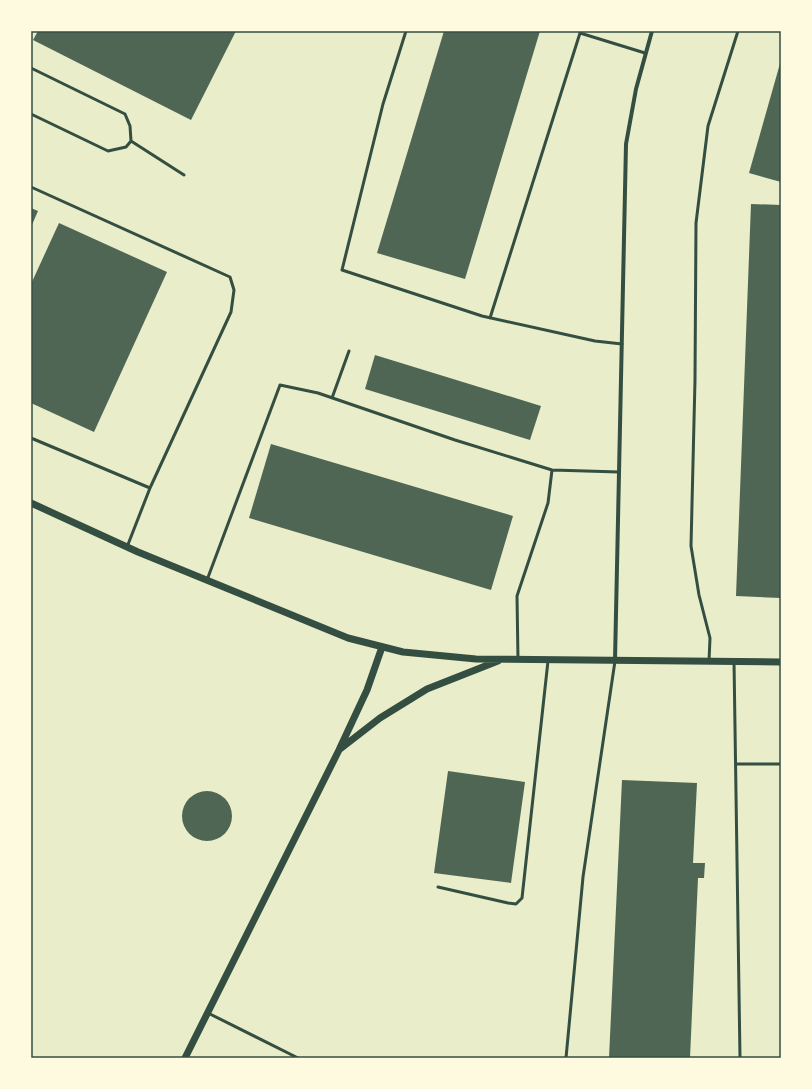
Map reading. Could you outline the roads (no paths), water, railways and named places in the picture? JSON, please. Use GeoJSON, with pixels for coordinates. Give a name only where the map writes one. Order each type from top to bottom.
{"type":"FeatureCollection","features":[{"type":"Feature","properties":{"kind":"street"},"geometry":{"type":"LineString","coordinates":[[615,661],[626,144],[636,89],[652,31]]}},
{"type":"Feature","properties":{"kind":"street"},"geometry":{"type":"LineString","coordinates":[[31,503],[127,547],[348,638],[403,652],[501,660],[781,662]]}},
{"type":"Feature","properties":{"kind":"street"},"geometry":{"type":"LineString","coordinates":[[185,1058],[367,690],[382,647]]}},
{"type":"Feature","properties":{"kind":"street"},"geometry":{"type":"LineString","coordinates":[[338,750],[380,718],[427,689],[501,660]]}},
{"type":"Feature","properties":{"kind":"lane"},"geometry":{"type":"LineString","coordinates":[[406,31],[383,104],[342,270],[490,318],[595,341],[622,344]]}},
{"type":"Feature","properties":{"kind":"lane"},"geometry":{"type":"LineString","coordinates":[[709,661],[710,638],[698,595],[691,546],[696,380],[696,223],[708,126],[738,31]]}},
{"type":"Feature","properties":{"kind":"lane"},"geometry":{"type":"LineString","coordinates":[[490,318],[580,33],[645,54]]}},
{"type":"Feature","properties":{"kind":"lane"},"geometry":{"type":"LineString","coordinates":[[31,68],[125,114],[131,131],[131,141],[126,147],[108,151],[31,114]]}},
{"type":"Feature","properties":{"kind":"lane"},"geometry":{"type":"LineString","coordinates":[[131,141],[184,176]]}},
{"type":"Feature","properties":{"kind":"lane"},"geometry":{"type":"LineString","coordinates":[[31,187],[230,277],[234,290],[231,312],[150,488],[127,547]]}},
{"type":"Feature","properties":{"kind":"lane"},"geometry":{"type":"LineString","coordinates":[[332,398],[349,351]]}},
{"type":"Feature","properties":{"kind":"lane"},"geometry":{"type":"LineString","coordinates":[[207,581],[280,385],[332,398],[455,440],[552,470],[619,472]]}},
{"type":"Feature","properties":{"kind":"lane"},"geometry":{"type":"LineString","coordinates":[[31,438],[150,488]]}},
{"type":"Feature","properties":{"kind":"lane"},"geometry":{"type":"LineString","coordinates":[[518,660],[517,596],[548,503],[552,470]]}},
{"type":"Feature","properties":{"kind":"lane"},"geometry":{"type":"LineString","coordinates":[[438,888],[516,904],[522,898],[548,660]]}},
{"type":"Feature","properties":{"kind":"lane"},"geometry":{"type":"LineString","coordinates":[[566,1058],[583,877],[615,661]]}},
{"type":"Feature","properties":{"kind":"lane"},"geometry":{"type":"LineString","coordinates":[[734,661],[740,1058]]}},
{"type":"Feature","properties":{"kind":"lane"},"geometry":{"type":"LineString","coordinates":[[736,764],[781,764]]}},
{"type":"Feature","properties":{"kind":"lane"},"geometry":{"type":"LineString","coordinates":[[207,1013],[298,1058]]}}]}
